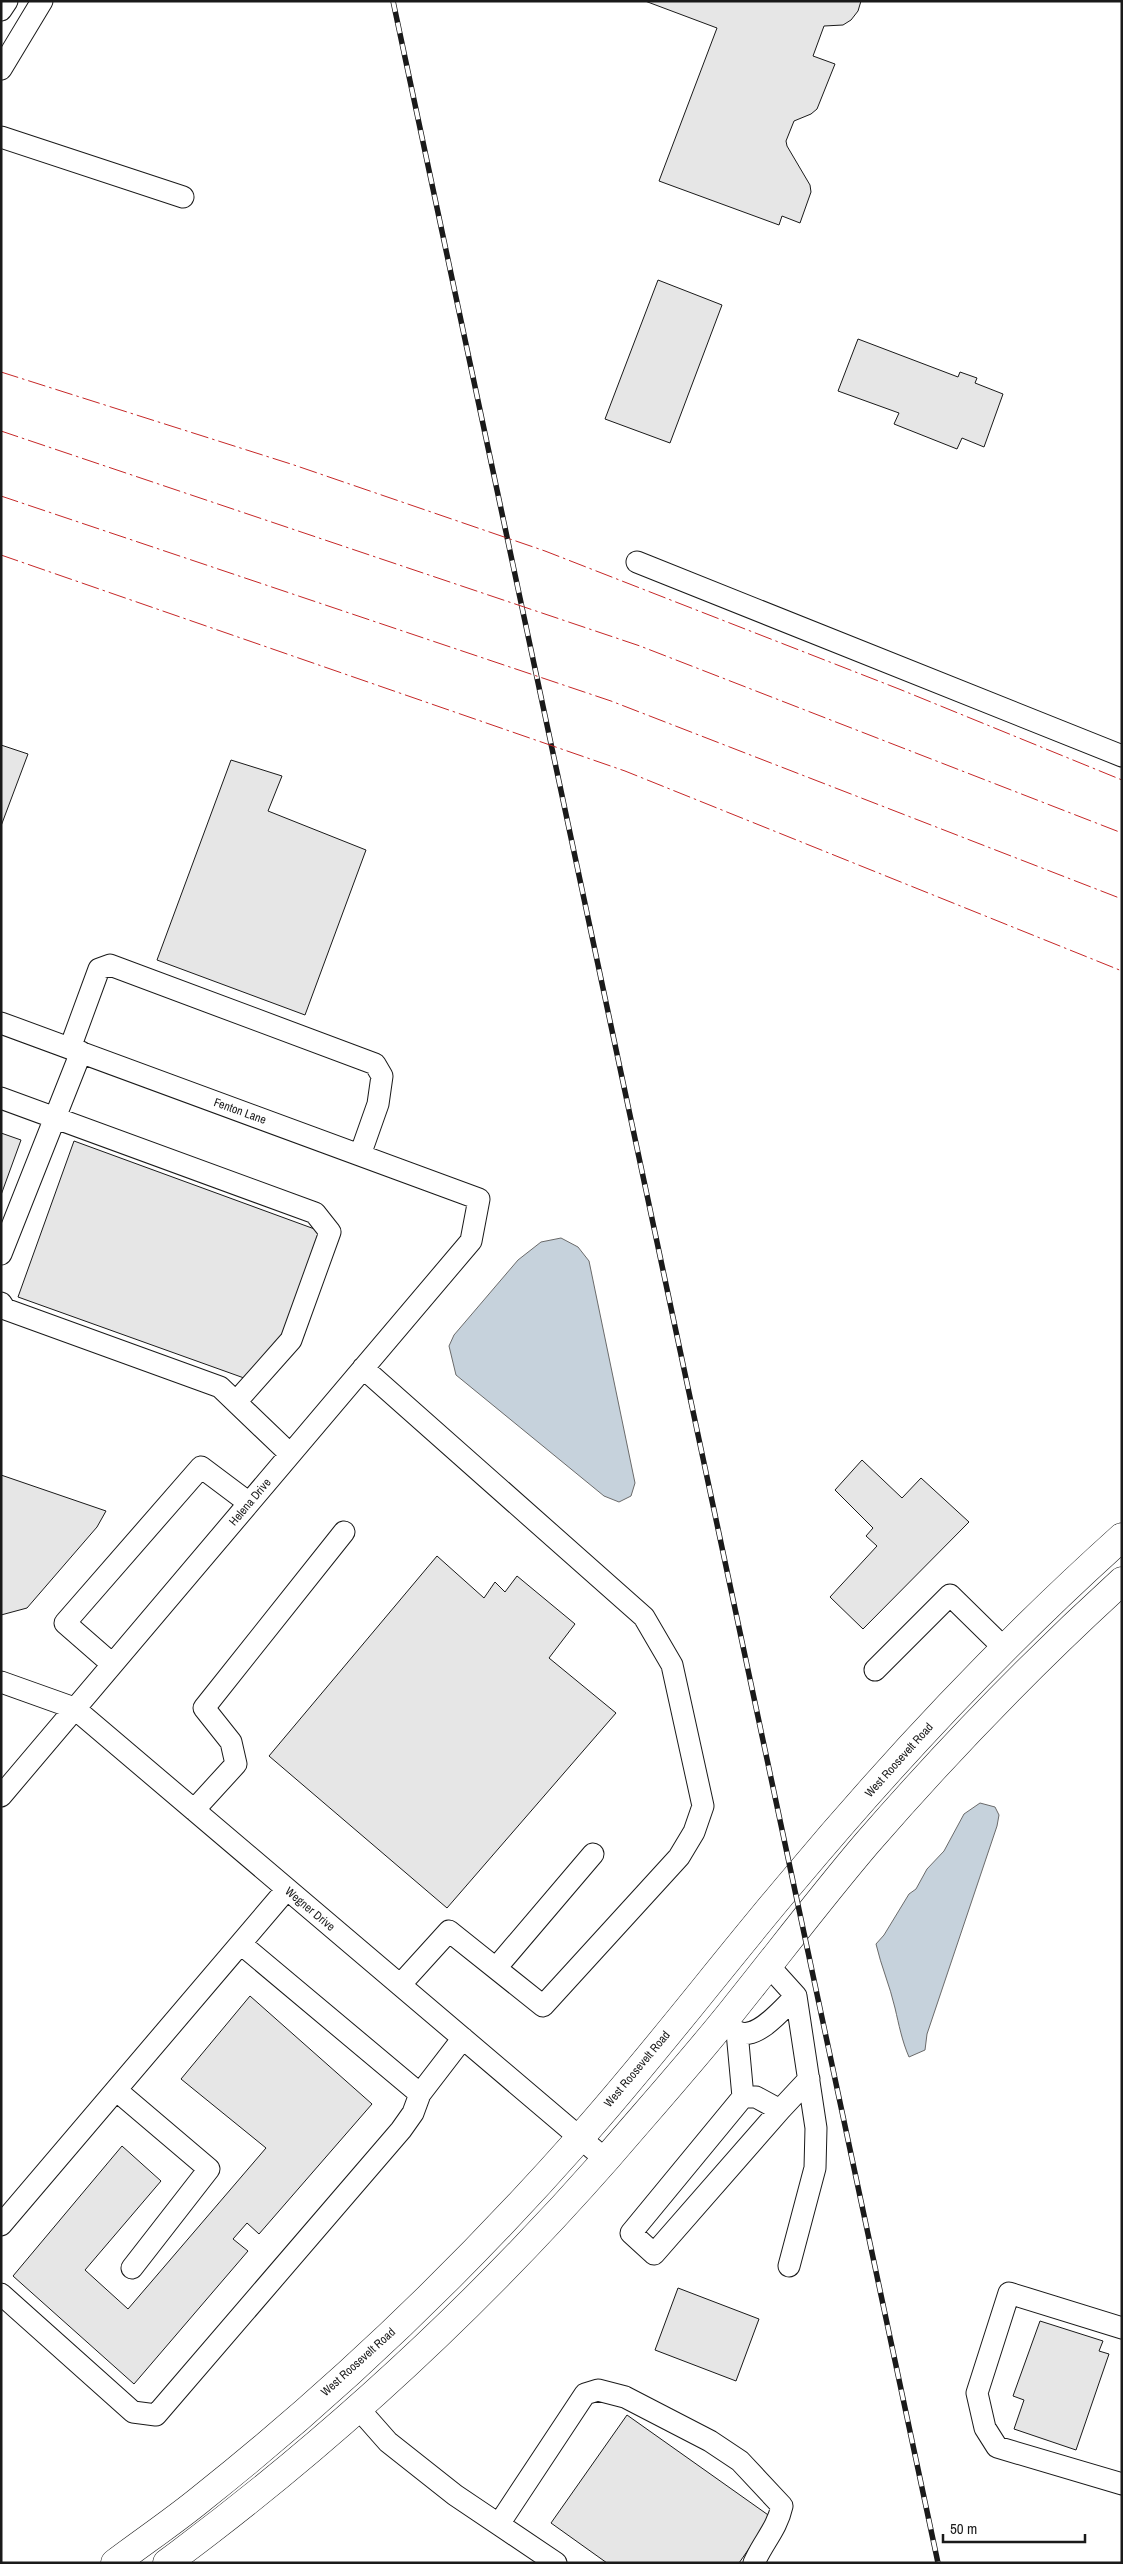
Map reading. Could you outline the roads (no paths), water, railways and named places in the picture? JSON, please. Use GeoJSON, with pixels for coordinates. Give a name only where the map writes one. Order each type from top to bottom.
{"type":"FeatureCollection","features":[{"type":"Feature","properties":{"kind":"main road","name":"West Roosevelt Road"},"geometry":{"type":"LineString","coordinates":[[115,2563],[201,2499],[345,2375],[457,2270],[580,2138],[793,1881],[877,1784],[1004,1648],[1122,1537]]}},
{"type":"Feature","properties":{"kind":"main road"},"geometry":{"type":"LineString","coordinates":[[167,2563],[240,2509],[358,2408],[467,2308],[730,2026],[768,1965],[867,1844],[937,1764],[1030,1668],[1122,1580]]}},
{"type":"Feature","properties":{"kind":"street"},"geometry":{"type":"LineString","coordinates":[[1,69],[42,1]]}},
{"type":"Feature","properties":{"kind":"street"},"geometry":{"type":"LineString","coordinates":[[1,137],[183,196]]}},
{"type":"Feature","properties":{"kind":"street"},"geometry":{"type":"LineString","coordinates":[[637,562],[1122,756]]}},
{"type":"Feature","properties":{"kind":"street"},"geometry":{"type":"LineString","coordinates":[[1,1254],[55,1118],[99,969],[110,965],[375,1064],[382,1076],[378,1104],[360,1154]]}},
{"type":"Feature","properties":{"kind":"street","name":"Fenton Lane"},"geometry":{"type":"LineString","coordinates":[[1,1023],[479,1199]]}},
{"type":"Feature","properties":{"kind":"street"},"geometry":{"type":"LineString","coordinates":[[1,1098],[315,1213],[330,1232],[291,1340],[236,1402]]}},
{"type":"Feature","properties":{"kind":"street","name":"Helena Drive"},"geometry":{"type":"LineString","coordinates":[[1,1796],[471,1241],[479,1199]]}},
{"type":"Feature","properties":{"kind":"street"},"geometry":{"type":"LineString","coordinates":[[1,1303],[5,1309],[220,1387],[290,1454]]}},
{"type":"Feature","properties":{"kind":"street"},"geometry":{"type":"LineString","coordinates":[[363,1368],[644,1617],[672,1664],[703,1806],[694,1832],[679,1857],[543,2006],[449,1931],[400,1985]]}},
{"type":"Feature","properties":{"kind":"street"},"geometry":{"type":"LineString","coordinates":[[112,1664],[65,1622],[201,1466],[249,1503]]}},
{"type":"Feature","properties":{"kind":"street"},"geometry":{"type":"LineString","coordinates":[[194,1810],[236,1764],[231,1742],[204,1708],[344,1532]]}},
{"type":"Feature","properties":{"kind":"street"},"geometry":{"type":"LineString","coordinates":[[876,1670],[950,1595],[1004,1648]]}},
{"type":"Feature","properties":{"kind":"street","name":"Wegner Drive"},"geometry":{"type":"LineString","coordinates":[[1,1682],[74,1708],[605,2159]]}},
{"type":"Feature","properties":{"kind":"street"},"geometry":{"type":"LineString","coordinates":[[496,1968],[593,1854]]}},
{"type":"Feature","properties":{"kind":"street"},"geometry":{"type":"LineString","coordinates":[[1,2225],[287,1889]]}},
{"type":"Feature","properties":{"kind":"street"},"geometry":{"type":"LineString","coordinates":[[240,1944],[420,2094]]}},
{"type":"Feature","properties":{"kind":"street"},"geometry":{"type":"LineString","coordinates":[[768,1965],[796,1996],[816,2128],[815,2168],[789,2266]]}},
{"type":"Feature","properties":{"kind":"street"},"geometry":{"type":"LineString","coordinates":[[730,2026],[748,2034],[766,2025],[796,1996]]}},
{"type":"Feature","properties":{"kind":"street"},"geometry":{"type":"LineString","coordinates":[[730,2026],[743,2097],[631,2234],[654,2254],[808,2080]]}},
{"type":"Feature","properties":{"kind":"street"},"geometry":{"type":"LineString","coordinates":[[1,2294],[133,2412],[156,2415],[401,2130],[413,2113],[420,2094],[463,2038]]}},
{"type":"Feature","properties":{"kind":"street"},"geometry":{"type":"LineString","coordinates":[[116,2090],[209,2169],[132,2268]]}},
{"type":"Feature","properties":{"kind":"street"},"geometry":{"type":"LineString","coordinates":[[743,2097],[756,2097],[780,2110]]}},
{"type":"Feature","properties":{"kind":"street"},"geometry":{"type":"LineString","coordinates":[[1122,2328],[1009,2293],[977,2393],[985,2428],[997,2447],[1122,2484]]}},
{"type":"Feature","properties":{"kind":"street"},"geometry":{"type":"LineString","coordinates":[[499,2524],[585,2394],[598,2390],[625,2397],[710,2441],[740,2461],[782,2506],[778,2524],[760,2549],[754,2563]]}},
{"type":"Feature","properties":{"kind":"street"},"geometry":{"type":"LineString","coordinates":[[358,2408],[388,2442],[455,2494],[556,2563]]}},
{"type":"Feature","properties":{"kind":"railway"},"geometry":{"type":"LineString","coordinates":[[393,1],[938,2563]]}}]}
